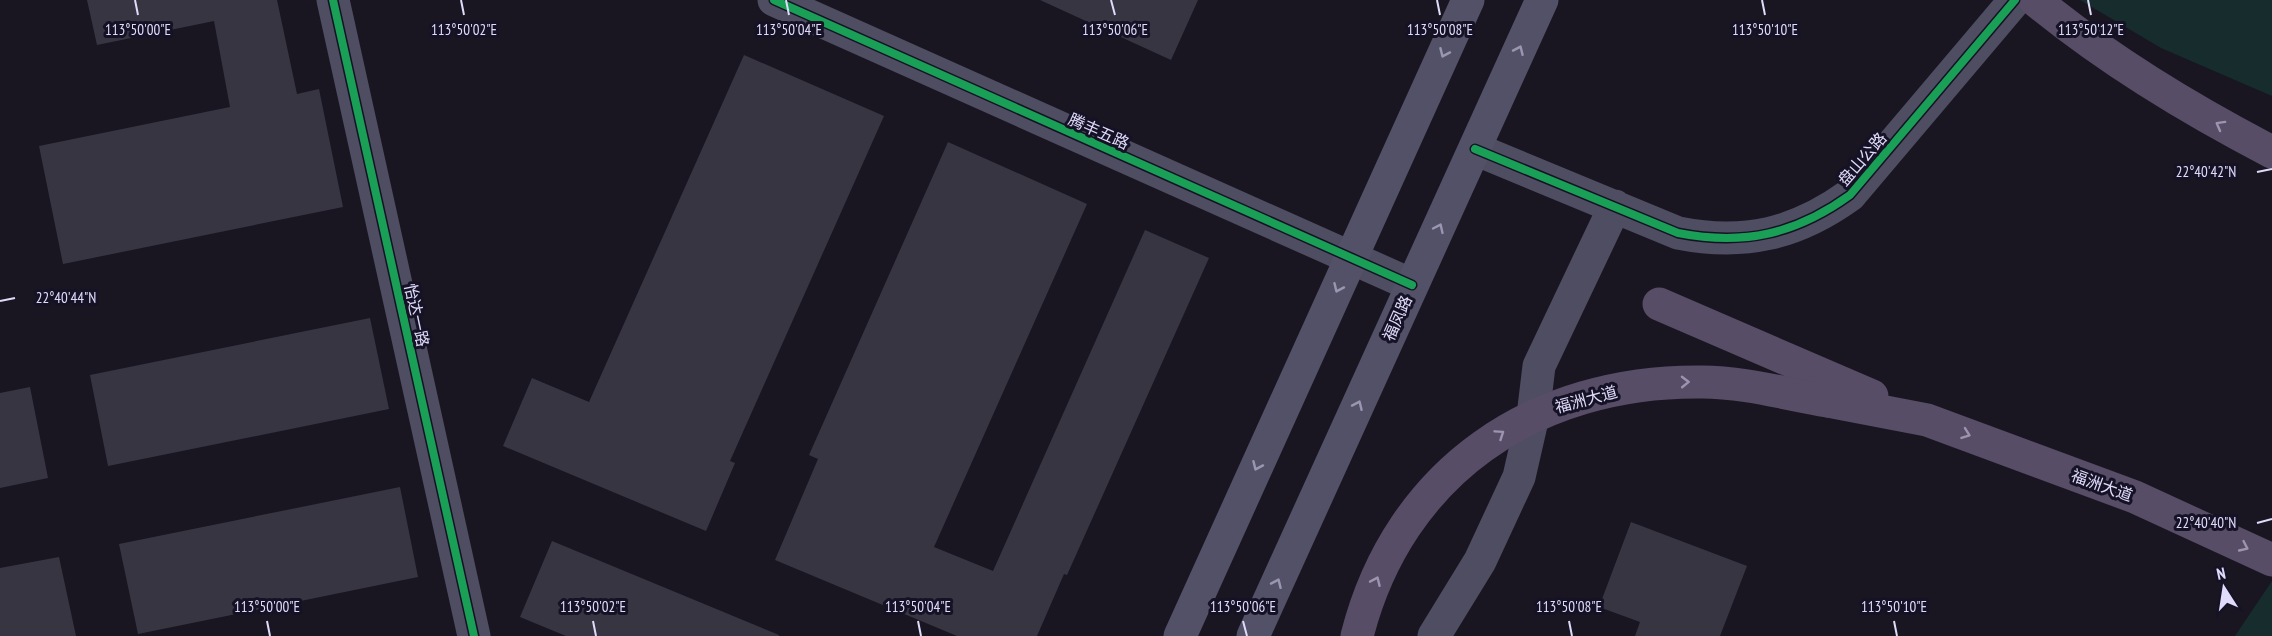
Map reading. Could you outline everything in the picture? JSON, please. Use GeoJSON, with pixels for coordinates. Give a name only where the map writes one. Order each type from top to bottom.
{"type":"FeatureCollection","features":[{"type":"Feature","properties":{"kind":"main road"},"geometry":{"type":"LineString","coordinates":[[1180,636],[1468,0]]}},
{"type":"Feature","properties":{"kind":"main road","name":"福凤路"},"geometry":{"type":"LineString","coordinates":[[1253,636],[1542,0]]}},
{"type":"Feature","properties":{"kind":"main road"},"geometry":{"type":"LineString","coordinates":[[2036,0],[2079,36],[2129,69],[2219,124],[2272,152]]}},
{"type":"Feature","properties":{"kind":"main road","name":"福洲大道"},"geometry":{"type":"LineString","coordinates":[[1659,304],[1927,420],[2135,497],[2272,560]]}},
{"type":"Feature","properties":{"kind":"main road","name":"福洲大道"},"geometry":{"type":"LineString","coordinates":[[1357,636],[1363,611],[1378,575],[1398,538],[1421,504],[1446,477],[1478,449],[1512,426],[1552,407],[1635,386],[1672,382],[1704,382],[1739,385],[1927,420]]}},
{"type":"Feature","properties":{"kind":"street","name":"怡达一路"},"geometry":{"type":"LineString","coordinates":[[333,0],[474,636]]}},
{"type":"Feature","properties":{"kind":"street","name":"腾丰五路"},"geometry":{"type":"LineString","coordinates":[[774,0],[1412,285]]}},
{"type":"Feature","properties":{"kind":"street","name":"盘山公路"},"geometry":{"type":"LineString","coordinates":[[1475,149],[1678,233],[1704,238],[1730,239],[1756,237],[1781,231],[1829,210],[1850,195],[2015,0]]}},
{"type":"Feature","properties":{"kind":"street"},"geometry":{"type":"LineString","coordinates":[[1434,636],[1480,561],[1519,477],[1533,416],[1539,366],[1615,206]]}},
{"type":"Feature","properties":{"kind":"green space"},"geometry":{"type":"Polygon","coordinates":[[[2080,0],[2272,0],[2272,96],[2161,48],[2080,0]]]}},
{"type":"Feature","properties":{"kind":"green space"},"geometry":{"type":"Polygon","coordinates":[[[2272,581],[2272,636],[2235,636],[2272,581]]]}},
{"type":"Feature","properties":{"kind":"building"},"geometry":{"type":"Polygon","coordinates":[[[87,0],[277,0],[297,94],[319,89],[343,207],[63,264],[39,146],[230,107],[214,21],[97,45],[87,0]]]}},
{"type":"Feature","properties":{"kind":"building"},"geometry":{"type":"Polygon","coordinates":[[[1040,0],[1198,0],[1171,60],[1040,0]]]}},
{"type":"Feature","properties":{"kind":"building"},"geometry":{"type":"Polygon","coordinates":[[[744,55],[884,116],[730,461],[735,463],[706,531],[503,446],[532,378],[589,402],[744,55]]]}},
{"type":"Feature","properties":{"kind":"building"},"geometry":{"type":"Polygon","coordinates":[[[948,142],[1087,204],[934,547],[993,571],[1145,230],[1209,258],[1067,575],[1064,574],[1037,636],[957,636],[775,560],[818,459],[809,455],[948,142]]]}},
{"type":"Feature","properties":{"kind":"building"},"geometry":{"type":"Polygon","coordinates":[[[370,318],[389,409],[108,466],[90,375],[370,318]]]}},
{"type":"Feature","properties":{"kind":"building"},"geometry":{"type":"Polygon","coordinates":[[[30,387],[48,478],[0,488],[0,393],[30,387]]]}},
{"type":"Feature","properties":{"kind":"building"},"geometry":{"type":"Polygon","coordinates":[[[400,487],[418,577],[138,634],[119,544],[400,487]]]}},
{"type":"Feature","properties":{"kind":"building"},"geometry":{"type":"Polygon","coordinates":[[[1631,522],[1747,566],[1720,636],[1635,636],[1640,622],[1599,607],[1631,522]]]}},
{"type":"Feature","properties":{"kind":"building"},"geometry":{"type":"Polygon","coordinates":[[[552,541],[779,636],[566,636],[520,617],[552,541]]]}},
{"type":"Feature","properties":{"kind":"building"},"geometry":{"type":"Polygon","coordinates":[[[59,557],[76,636],[0,636],[0,568],[59,557]]]}},
{"type":"Feature","properties":{"kind":"cycle path"},"geometry":{"type":"LineString","coordinates":[[333,0],[474,636]]}},
{"type":"Feature","properties":{"kind":"cycle path"},"geometry":{"type":"LineString","coordinates":[[774,0],[1412,285]]}},
{"type":"Feature","properties":{"kind":"cycle path"},"geometry":{"type":"LineString","coordinates":[[1475,149],[1678,233],[1725,238],[1769,234],[1810,219],[1850,195],[2015,0]]}}]}
